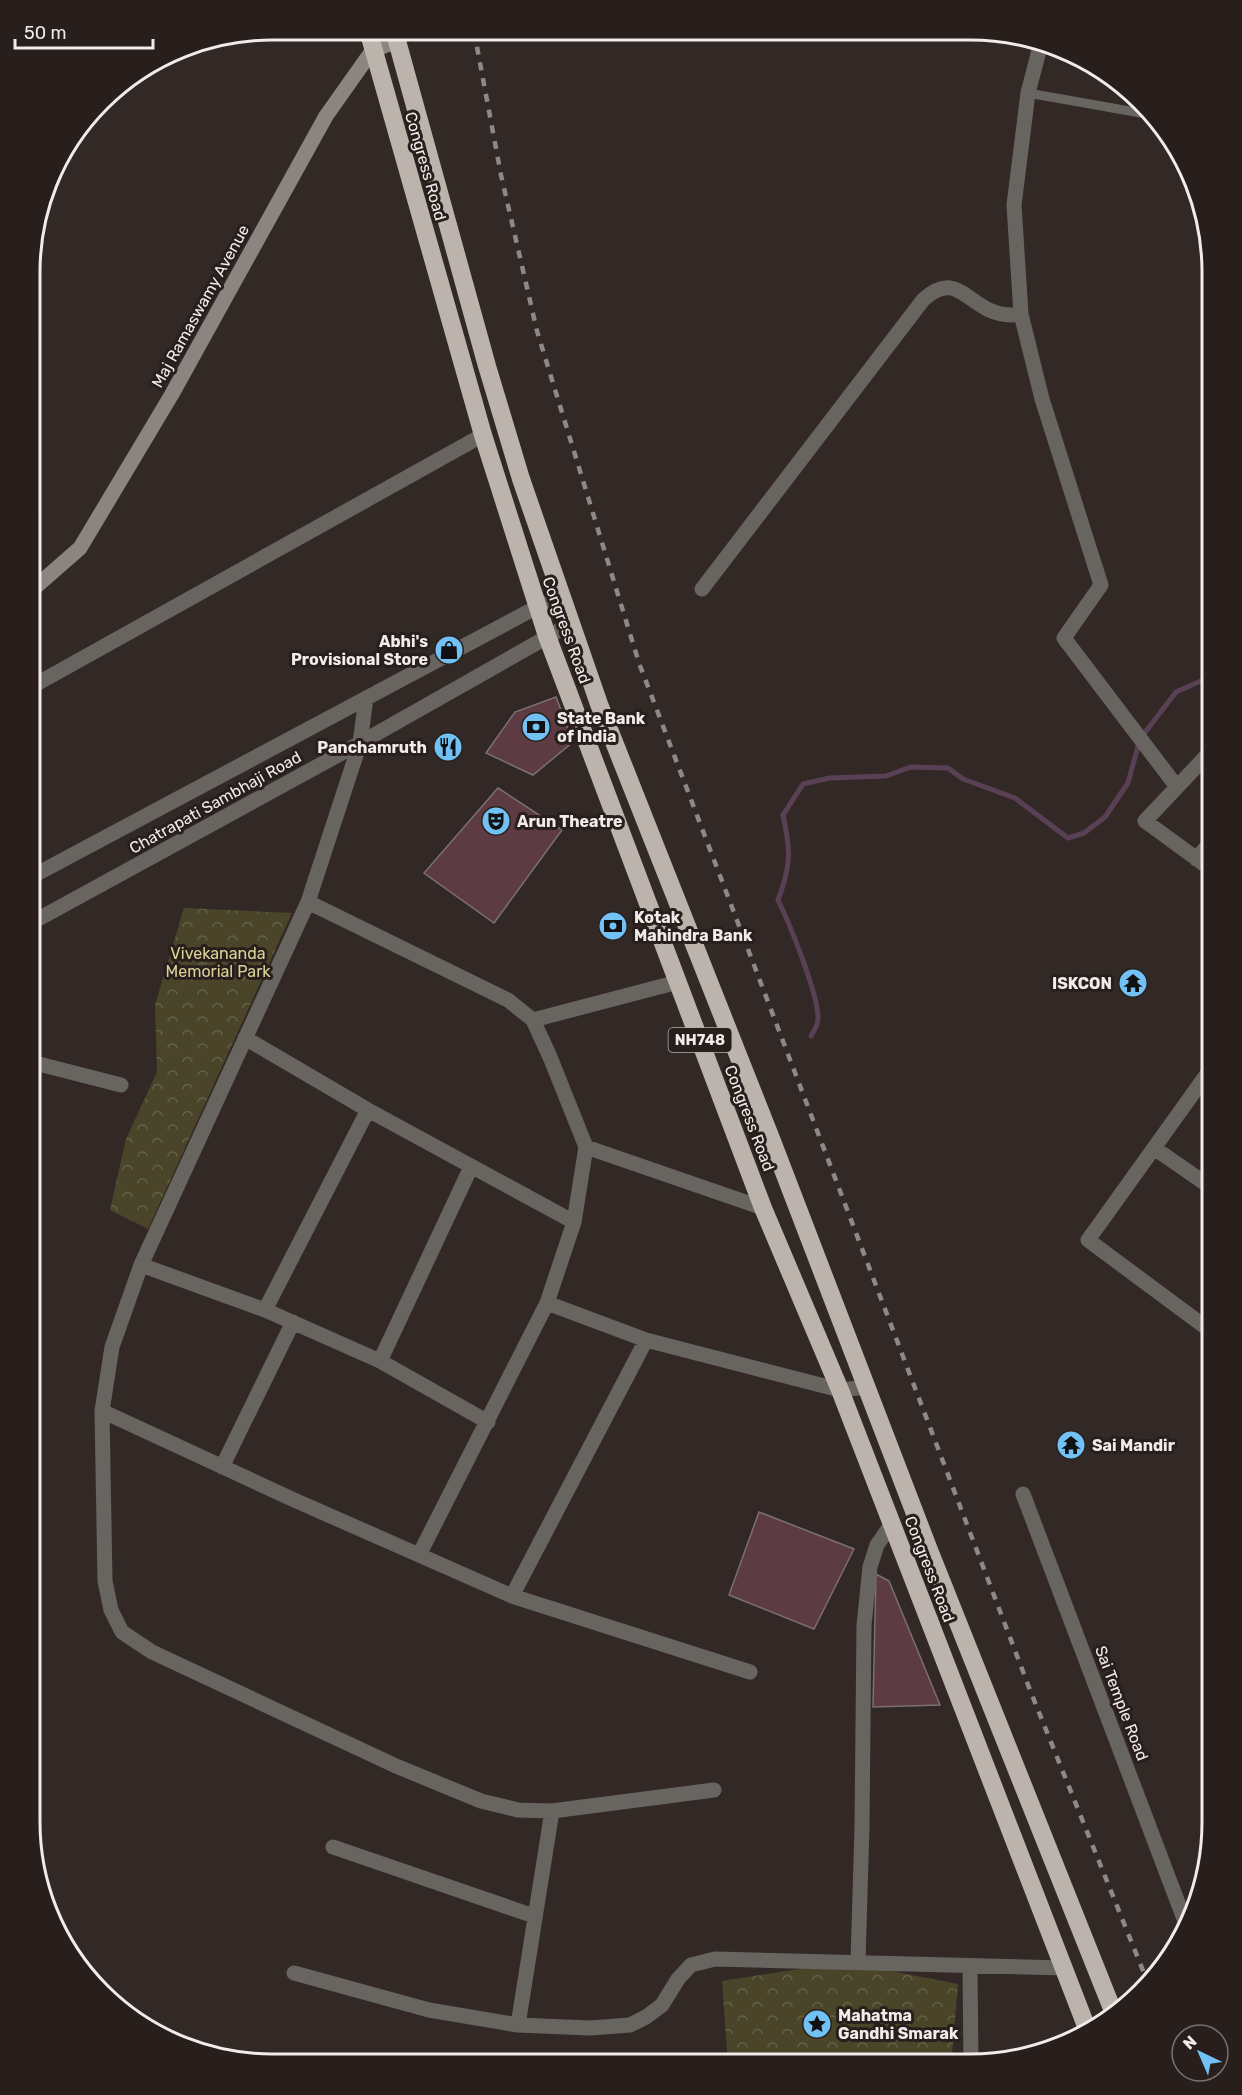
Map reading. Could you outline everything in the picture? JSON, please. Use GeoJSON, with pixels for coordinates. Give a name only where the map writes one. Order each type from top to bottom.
{"type":"FeatureCollection","features":[{"type":"Feature","properties":{"kind":"highway","name":"Congress Road"},"geometry":{"type":"LineString","coordinates":[[370,40],[483,435],[547,636],[764,1208],[840,1390],[1085,2023]]}},
{"type":"Feature","properties":{"kind":"highway","name":"Congress Road"},"geometry":{"type":"LineString","coordinates":[[396,40],[521,480],[599,704],[929,1550],[1111,2007]]}},
{"type":"Feature","properties":{"kind":"street"},"geometry":{"type":"LineString","coordinates":[[372,51],[388,40]]}},
{"type":"Feature","properties":{"kind":"street","name":"Maj Ramaswamy Avenue"},"geometry":{"type":"LineString","coordinates":[[40,583],[80,548],[172,394],[326,116],[372,51]]}},
{"type":"Feature","properties":{"kind":"street"},"geometry":{"type":"LineString","coordinates":[[1039,51],[1028,93],[1014,205],[1021,314],[1042,399],[1101,585],[1064,638],[1177,787]]}},
{"type":"Feature","properties":{"kind":"street"},"geometry":{"type":"LineString","coordinates":[[702,589],[923,300],[933,291],[946,288],[959,290],[998,314],[1021,314]]}},
{"type":"Feature","properties":{"kind":"street"},"geometry":{"type":"LineString","coordinates":[[40,683],[483,435]]}},
{"type":"Feature","properties":{"kind":"street","name":"Chatrapati Sambhaji Road"},"geometry":{"type":"LineString","coordinates":[[40,872],[537,607],[563,596]]}},
{"type":"Feature","properties":{"kind":"street","name":"Chatrapati Sambhaji Road"},"geometry":{"type":"LineString","coordinates":[[40,918],[360,744],[572,623]]}},
{"type":"Feature","properties":{"kind":"street"},"geometry":{"type":"LineString","coordinates":[[366,698],[360,744],[308,902],[141,1265],[112,1347],[102,1411],[105,1581],[111,1610],[122,1632],[152,1652],[396,1766],[481,1801],[518,1810],[552,1811],[714,1790]]}},
{"type":"Feature","properties":{"kind":"street"},"geometry":{"type":"LineString","coordinates":[[1202,761],[1145,821],[1202,863]]}},
{"type":"Feature","properties":{"kind":"street"},"geometry":{"type":"LineString","coordinates":[[1196,859],[1202,853]]}},
{"type":"Feature","properties":{"kind":"street"},"geometry":{"type":"LineString","coordinates":[[308,902],[508,1000],[533,1020],[550,1056],[585,1147],[574,1222],[547,1303],[419,1555]]}},
{"type":"Feature","properties":{"kind":"street"},"geometry":{"type":"LineString","coordinates":[[533,1020],[678,982]]}},
{"type":"Feature","properties":{"kind":"street"},"geometry":{"type":"LineString","coordinates":[[245,1038],[368,1110],[574,1222]]}},
{"type":"Feature","properties":{"kind":"street"},"geometry":{"type":"LineString","coordinates":[[40,1064],[121,1085]]}},
{"type":"Feature","properties":{"kind":"street"},"geometry":{"type":"LineString","coordinates":[[1202,1081],[1088,1240],[1202,1325]]}},
{"type":"Feature","properties":{"kind":"street"},"geometry":{"type":"LineString","coordinates":[[265,1310],[368,1110]]}},
{"type":"Feature","properties":{"kind":"street"},"geometry":{"type":"LineString","coordinates":[[585,1147],[764,1208]]}},
{"type":"Feature","properties":{"kind":"street"},"geometry":{"type":"LineString","coordinates":[[1154,1148],[1202,1181]]}},
{"type":"Feature","properties":{"kind":"street"},"geometry":{"type":"LineString","coordinates":[[380,1360],[471,1167]]}},
{"type":"Feature","properties":{"kind":"street"},"geometry":{"type":"LineString","coordinates":[[141,1265],[265,1310],[380,1360],[488,1422]]}},
{"type":"Feature","properties":{"kind":"street"},"geometry":{"type":"LineString","coordinates":[[547,1303],[646,1340],[840,1390],[867,1387]]}},
{"type":"Feature","properties":{"kind":"street"},"geometry":{"type":"LineString","coordinates":[[222,1467],[293,1322]]}},
{"type":"Feature","properties":{"kind":"street"},"geometry":{"type":"LineString","coordinates":[[512,1596],[646,1340]]}},
{"type":"Feature","properties":{"kind":"street"},"geometry":{"type":"LineString","coordinates":[[102,1411],[512,1596],[750,1672]]}},
{"type":"Feature","properties":{"kind":"street","name":"Sai Temple Road"},"geometry":{"type":"LineString","coordinates":[[1023,1494],[1182,1915]]}},
{"type":"Feature","properties":{"kind":"street"},"geometry":{"type":"LineString","coordinates":[[858,1961],[864,1625],[870,1567],[877,1545],[891,1525]]}},
{"type":"Feature","properties":{"kind":"street"},"geometry":{"type":"LineString","coordinates":[[518,2025],[552,1811]]}},
{"type":"Feature","properties":{"kind":"street"},"geometry":{"type":"LineString","coordinates":[[333,1847],[534,1916]]}},
{"type":"Feature","properties":{"kind":"street"},"geometry":{"type":"LineString","coordinates":[[294,1973],[429,2010],[518,2025],[590,2028],[630,2025],[662,2005],[678,1978],[692,1965],[715,1959],[1065,1968]]}},
{"type":"Feature","properties":{"kind":"street"},"geometry":{"type":"LineString","coordinates":[[970,1967],[971,2054]]}},
{"type":"Feature","properties":{"kind":"lane"},"geometry":{"type":"LineString","coordinates":[[1028,93],[1136,112]]}},
{"type":"Feature","properties":{"kind":"green space","name":"Vivekananda Memorial Park"},"geometry":{"type":"Polygon","coordinates":[[[184,908],[292,913],[148,1229],[110,1210],[126,1139],[157,1072],[155,1005],[184,908]]]}},
{"type":"Feature","properties":{"kind":"green space"},"geometry":{"type":"Polygon","coordinates":[[[846,1962],[958,1984],[952,2054],[727,2054],[722,1981],[846,1962]]]}},
{"type":"Feature","properties":{"kind":"building","name":"State Bank of India"},"geometry":{"type":"Polygon","coordinates":[[[556,697],[573,742],[533,775],[486,753],[515,712],[556,697]]]}},
{"type":"Feature","properties":{"kind":"building"},"geometry":{"type":"Polygon","coordinates":[[[498,788],[562,830],[494,923],[424,873],[498,788]]]}},
{"type":"Feature","properties":{"kind":"building"},"geometry":{"type":"Polygon","coordinates":[[[759,1512],[854,1549],[814,1629],[729,1595],[759,1512]]]}},
{"type":"Feature","properties":{"kind":"building"},"geometry":{"type":"Polygon","coordinates":[[[876,1574],[889,1581],[940,1705],[873,1707],[876,1574]]]}},
{"type":"Feature","properties":{"kind":"waterway"},"geometry":{"type":"LineString","coordinates":[[811,1036],[818,1019],[814,994],[796,941],[778,900],[788,858],[783,815],[803,784],[830,778],[886,776],[911,767],[948,768],[963,779],[1015,798],[1068,838],[1084,833],[1105,817],[1128,783],[1140,739],[1176,692],[1202,680]]}},
{"type":"Feature","properties":{"kind":"railway"},"geometry":{"type":"LineString","coordinates":[[476,40],[501,175],[537,331],[639,663],[1030,1690],[1145,1974]]}},
{"type":"Feature","properties":{"kind":"place","name":"Abhi's Provisional Store"},"geometry":{"type":"Point","coordinates":[449,650]}},
{"type":"Feature","properties":{"kind":"place","name":"State Bank of India"},"geometry":{"type":"Point","coordinates":[536,727]}},
{"type":"Feature","properties":{"kind":"place","name":"Panchamruth"},"geometry":{"type":"Point","coordinates":[448,747]}},
{"type":"Feature","properties":{"kind":"place","name":"Arun Theatre"},"geometry":{"type":"Point","coordinates":[496,821]}},
{"type":"Feature","properties":{"kind":"place","name":"Kotak Mahindra Bank"},"geometry":{"type":"Point","coordinates":[613,926]}},
{"type":"Feature","properties":{"kind":"place","name":"ISKCON"},"geometry":{"type":"Point","coordinates":[1133,983]}},
{"type":"Feature","properties":{"kind":"place","name":"Sai Mandir"},"geometry":{"type":"Point","coordinates":[1071,1445]}},
{"type":"Feature","properties":{"kind":"place","name":"Mahatma Gandhi Smarak"},"geometry":{"type":"Point","coordinates":[817,2024]}}]}
